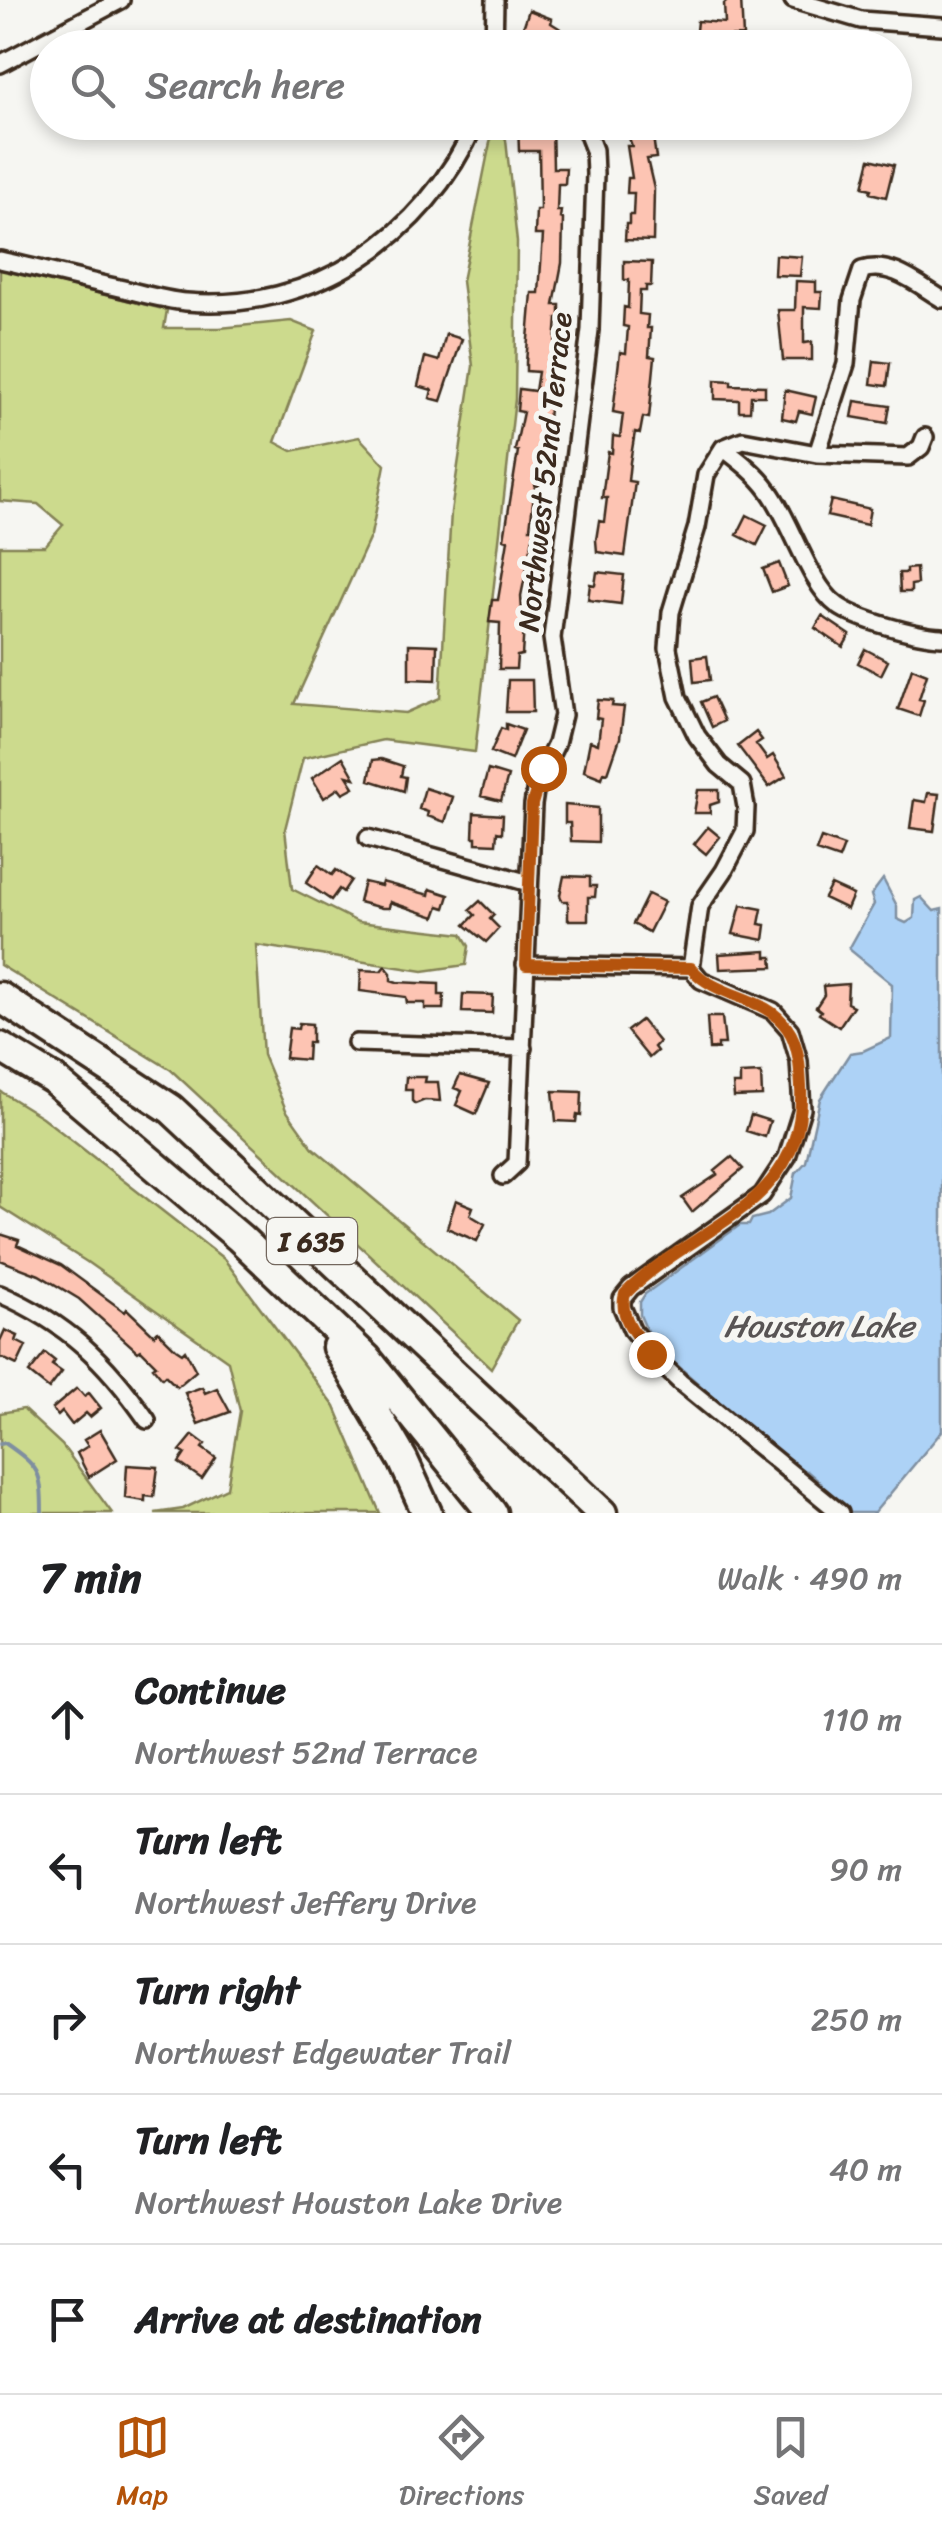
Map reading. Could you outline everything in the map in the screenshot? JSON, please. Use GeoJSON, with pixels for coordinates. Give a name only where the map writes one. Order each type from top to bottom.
{"type":"FeatureCollection","features":[{"type":"Feature","properties":{"kind":"highway","name":"I 635"},"geometry":{"type":"LineString","coordinates":[[0,997],[171,1109],[602,1513]]}},
{"type":"Feature","properties":{"kind":"highway","name":"I 635"},"geometry":{"type":"LineString","coordinates":[[0,1047],[53,1079],[138,1148],[312,1308]]}},
{"type":"Feature","properties":{"kind":"highway"},"geometry":{"type":"LineString","coordinates":[[312,1308],[363,1386],[404,1460],[427,1513]]}},
{"type":"Feature","properties":{"kind":"highway"},"geometry":{"type":"LineString","coordinates":[[312,1308],[367,1359],[492,1513]]}},
{"type":"Feature","properties":{"kind":"street"},"geometry":{"type":"LineString","coordinates":[[64,30],[121,0]]}},
{"type":"Feature","properties":{"kind":"street"},"geometry":{"type":"LineString","coordinates":[[494,30],[495,0]]}},
{"type":"Feature","properties":{"kind":"street"},"geometry":{"type":"LineString","coordinates":[[793,0],[862,20],[942,26]]}},
{"type":"Feature","properties":{"kind":"street"},"geometry":{"type":"LineString","coordinates":[[0,64],[30,48]]}},
{"type":"Feature","properties":{"kind":"street"},"geometry":{"type":"LineString","coordinates":[[0,260],[184,302],[248,300],[313,285],[368,257],[416,217],[452,170],[467,140]]}},
{"type":"Feature","properties":{"kind":"street","name":"Northwest 52nd Terrace"},"geometry":{"type":"LineString","coordinates":[[503,1176],[517,1164],[528,883],[536,785],[556,744],[564,715],[552,638],[590,330],[596,174],[590,140]]}},
{"type":"Feature","properties":{"kind":"street"},"geometry":{"type":"LineString","coordinates":[[817,454],[846,364],[852,300],[862,270],[876,266],[898,272],[942,298]]}},
{"type":"Feature","properties":{"kind":"street"},"geometry":{"type":"LineString","coordinates":[[840,1513],[651,1354],[632,1330],[622,1300],[631,1288],[762,1194],[786,1157],[802,1109],[799,1061],[790,1030],[773,1011],[701,980],[691,968],[700,906],[744,831],[746,807],[742,784],[718,764],[697,736],[678,697],[668,648],[671,612],[697,527],[706,474],[724,448],[743,440],[817,454],[908,457],[921,447],[925,437]]}},
{"type":"Feature","properties":{"kind":"street"},"geometry":{"type":"LineString","coordinates":[[724,448],[769,490],[810,570],[836,605],[941,642]]}},
{"type":"Feature","properties":{"kind":"street"},"geometry":{"type":"LineString","coordinates":[[368,838],[528,883]]}},
{"type":"Feature","properties":{"kind":"street"},"geometry":{"type":"LineString","coordinates":[[526,965],[691,968]]}},
{"type":"Feature","properties":{"kind":"street"},"geometry":{"type":"LineString","coordinates":[[356,1043],[522,1048]]}},
{"type":"Feature","properties":{"kind":"street"},"geometry":{"type":"LineString","coordinates":[[0,1294],[77,1338],[114,1374],[148,1420]]}},
{"type":"Feature","properties":{"kind":"green space"},"geometry":{"type":"Polygon","coordinates":[[[491,140],[506,140],[517,242],[515,399],[475,752],[383,740],[303,758],[285,829],[292,889],[358,922],[462,934],[469,946],[466,965],[423,971],[256,945],[263,1055],[286,1110],[313,1148],[518,1320],[491,1368],[171,1070],[0,965],[0,546],[45,546],[63,525],[38,504],[0,501],[0,269],[167,310],[164,328],[220,328],[291,321],[316,331],[275,442],[292,451],[359,437],[385,465],[371,535],[294,704],[406,713],[440,698],[451,512],[473,366],[462,281],[491,140]]]}},
{"type":"Feature","properties":{"kind":"green space"},"geometry":{"type":"Polygon","coordinates":[[[0,1091],[42,1117],[224,1259],[335,1407],[380,1513],[155,1513],[183,1509],[227,1488],[240,1411],[228,1361],[87,1262],[0,1207],[0,1091]]]}},
{"type":"Feature","properties":{"kind":"green space"},"geometry":{"type":"Polygon","coordinates":[[[23,1409],[62,1445],[112,1513],[0,1513],[0,1413],[23,1409]]]}},
{"type":"Feature","properties":{"kind":"water","name":"Houston Lake"},"geometry":{"type":"Polygon","coordinates":[[[883,879],[897,906],[897,919],[906,923],[914,918],[915,900],[921,897],[934,911],[942,909],[942,1431],[874,1513],[851,1513],[821,1489],[822,1484],[807,1471],[798,1471],[669,1358],[647,1331],[640,1315],[640,1302],[645,1294],[740,1225],[749,1225],[752,1219],[768,1215],[791,1198],[796,1173],[806,1162],[820,1099],[850,1053],[891,1038],[892,984],[849,949],[874,904],[871,895],[883,879]]]}},
{"type":"Feature","properties":{"kind":"building"},"geometry":{"type":"Polygon","coordinates":[[[741,0],[743,30],[696,30],[697,21],[725,23],[724,4],[741,0]]]}},
{"type":"Feature","properties":{"kind":"building"},"geometry":{"type":"Polygon","coordinates":[[[529,10],[552,19],[551,23],[562,30],[522,30],[529,10]]]}},
{"type":"Feature","properties":{"kind":"building"},"geometry":{"type":"Polygon","coordinates":[[[519,140],[552,140],[553,168],[566,168],[565,184],[558,184],[557,211],[561,211],[563,219],[562,263],[554,305],[560,305],[560,318],[546,384],[551,385],[547,431],[545,445],[540,444],[540,486],[535,485],[530,528],[535,528],[521,596],[525,612],[522,655],[517,656],[516,669],[499,669],[500,623],[489,622],[492,600],[498,600],[508,540],[504,539],[523,412],[517,411],[519,389],[535,391],[538,372],[526,371],[526,362],[532,293],[539,293],[543,235],[535,235],[536,210],[540,210],[539,151],[519,151],[519,140]]]}},
{"type":"Feature","properties":{"kind":"building"},"geometry":{"type":"Polygon","coordinates":[[[630,140],[654,140],[656,158],[647,159],[654,189],[653,241],[625,240],[626,224],[629,215],[633,215],[634,193],[627,193],[628,178],[632,178],[627,146],[632,146],[630,140]]]}},
{"type":"Feature","properties":{"kind":"building"},"geometry":{"type":"Polygon","coordinates":[[[870,159],[894,165],[886,197],[863,187],[870,159]]]}},
{"type":"Feature","properties":{"kind":"building"},"geometry":{"type":"Polygon","coordinates":[[[775,255],[802,257],[800,276],[774,275],[775,255]]]}},
{"type":"Feature","properties":{"kind":"building"},"geometry":{"type":"Polygon","coordinates":[[[624,261],[652,262],[651,286],[640,291],[639,314],[648,315],[649,356],[655,357],[649,418],[643,417],[640,433],[635,432],[630,462],[628,481],[635,482],[625,556],[597,552],[596,540],[599,521],[604,522],[607,498],[602,498],[608,452],[612,453],[613,436],[620,437],[623,414],[613,412],[620,352],[626,353],[628,327],[623,326],[629,280],[624,280],[624,261]]]}},
{"type":"Feature","properties":{"kind":"building"},"geometry":{"type":"Polygon","coordinates":[[[796,281],[816,282],[816,292],[822,292],[821,308],[804,307],[804,343],[812,342],[812,360],[783,360],[778,310],[795,310],[796,281]]]}},
{"type":"Feature","properties":{"kind":"building"},"geometry":{"type":"Polygon","coordinates":[[[446,334],[462,339],[441,401],[430,398],[432,390],[418,386],[425,357],[439,361],[446,334]]]}},
{"type":"Feature","properties":{"kind":"building"},"geometry":{"type":"Polygon","coordinates":[[[874,361],[890,363],[887,386],[871,384],[874,361]]]}},
{"type":"Feature","properties":{"kind":"building"},"geometry":{"type":"Polygon","coordinates":[[[715,380],[731,381],[731,385],[765,386],[765,396],[751,396],[750,411],[739,411],[739,400],[715,399],[715,380]]]}},
{"type":"Feature","properties":{"kind":"building"},"geometry":{"type":"Polygon","coordinates":[[[785,390],[816,397],[812,414],[799,411],[796,421],[782,418],[785,390]]]}},
{"type":"Feature","properties":{"kind":"building"},"geometry":{"type":"Polygon","coordinates":[[[855,401],[890,406],[887,423],[852,417],[855,401]]]}},
{"type":"Feature","properties":{"kind":"building"},"geometry":{"type":"Polygon","coordinates":[[[831,500],[870,509],[867,525],[827,516],[831,500]]]}},
{"type":"Feature","properties":{"kind":"building"},"geometry":{"type":"Polygon","coordinates":[[[747,515],[767,525],[757,545],[737,535],[747,515]]]}},
{"type":"Feature","properties":{"kind":"building"},"geometry":{"type":"Polygon","coordinates":[[[779,563],[788,586],[772,592],[763,569],[779,563]]]}},
{"type":"Feature","properties":{"kind":"building"},"geometry":{"type":"Polygon","coordinates":[[[916,568],[917,584],[911,585],[911,592],[900,592],[899,573],[916,568]]]}},
{"type":"Feature","properties":{"kind":"building"},"geometry":{"type":"Polygon","coordinates":[[[597,572],[624,575],[621,604],[588,600],[597,572]]]}},
{"type":"Feature","properties":{"kind":"building"},"geometry":{"type":"Polygon","coordinates":[[[822,616],[850,635],[843,647],[815,628],[822,616]]]}},
{"type":"Feature","properties":{"kind":"building"},"geometry":{"type":"Polygon","coordinates":[[[409,644],[437,645],[436,680],[409,679],[409,644]]]}},
{"type":"Feature","properties":{"kind":"building"},"geometry":{"type":"Polygon","coordinates":[[[865,649],[888,661],[881,675],[858,663],[865,649]]]}},
{"type":"Feature","properties":{"kind":"building"},"geometry":{"type":"Polygon","coordinates":[[[707,656],[710,680],[694,682],[692,658],[707,656]]]}},
{"type":"Feature","properties":{"kind":"building"},"geometry":{"type":"Polygon","coordinates":[[[912,668],[927,674],[919,699],[924,700],[919,716],[898,709],[912,668]]]}},
{"type":"Feature","properties":{"kind":"building"},"geometry":{"type":"Polygon","coordinates":[[[508,680],[532,680],[533,712],[506,712],[508,680]]]}},
{"type":"Feature","properties":{"kind":"building"},"geometry":{"type":"Polygon","coordinates":[[[713,697],[724,721],[712,727],[701,702],[713,697]]]}},
{"type":"Feature","properties":{"kind":"building"},"geometry":{"type":"Polygon","coordinates":[[[598,700],[624,707],[620,738],[608,773],[604,772],[602,778],[584,771],[590,741],[598,744],[598,700]]]}},
{"type":"Feature","properties":{"kind":"building"},"geometry":{"type":"Polygon","coordinates":[[[506,724],[523,730],[511,760],[491,752],[506,724]]]}},
{"type":"Feature","properties":{"kind":"building"},"geometry":{"type":"Polygon","coordinates":[[[756,732],[762,740],[756,744],[767,759],[773,755],[786,776],[769,787],[738,746],[756,732]]]}},
{"type":"Feature","properties":{"kind":"building"},"geometry":{"type":"Polygon","coordinates":[[[343,757],[355,778],[347,776],[354,787],[343,793],[339,788],[324,798],[312,778],[343,757]]]}},
{"type":"Feature","properties":{"kind":"building"},"geometry":{"type":"Polygon","coordinates":[[[373,760],[403,766],[404,791],[369,780],[373,760]]]}},
{"type":"Feature","properties":{"kind":"building"},"geometry":{"type":"Polygon","coordinates":[[[488,770],[508,776],[501,801],[481,796],[488,770]]]}},
{"type":"Feature","properties":{"kind":"building"},"geometry":{"type":"Polygon","coordinates":[[[425,788],[453,797],[445,822],[419,809],[425,788]]]}},
{"type":"Feature","properties":{"kind":"building"},"geometry":{"type":"Polygon","coordinates":[[[698,790],[719,790],[719,802],[710,805],[710,813],[694,813],[698,790]]]}},
{"type":"Feature","properties":{"kind":"building"},"geometry":{"type":"Polygon","coordinates":[[[928,793],[939,794],[934,831],[910,828],[914,800],[926,802],[928,793]]]}},
{"type":"Feature","properties":{"kind":"building"},"geometry":{"type":"Polygon","coordinates":[[[565,805],[598,808],[598,842],[571,841],[565,805]]]}},
{"type":"Feature","properties":{"kind":"building"},"geometry":{"type":"Polygon","coordinates":[[[474,813],[503,815],[502,833],[497,832],[496,844],[476,843],[474,813]]]}},
{"type":"Feature","properties":{"kind":"building"},"geometry":{"type":"Polygon","coordinates":[[[708,827],[720,837],[706,854],[694,844],[708,827]]]}},
{"type":"Feature","properties":{"kind":"building"},"geometry":{"type":"Polygon","coordinates":[[[821,838],[844,846],[839,859],[816,851],[821,838]]]}},
{"type":"Feature","properties":{"kind":"building"},"geometry":{"type":"Polygon","coordinates":[[[318,865],[332,875],[336,870],[351,880],[331,900],[306,883],[318,865]]]}},
{"type":"Feature","properties":{"kind":"building"},"geometry":{"type":"Polygon","coordinates":[[[564,876],[590,877],[590,886],[596,886],[595,897],[588,897],[588,920],[568,920],[568,901],[562,901],[560,895],[564,876]]]}},
{"type":"Feature","properties":{"kind":"building"},"geometry":{"type":"Polygon","coordinates":[[[364,882],[381,886],[382,882],[429,895],[430,889],[449,895],[445,908],[439,906],[435,917],[390,902],[389,908],[382,908],[359,902],[364,882]]]}},
{"type":"Feature","properties":{"kind":"building"},"geometry":{"type":"Polygon","coordinates":[[[831,885],[853,895],[847,909],[824,898],[831,885]]]}},
{"type":"Feature","properties":{"kind":"building"},"geometry":{"type":"Polygon","coordinates":[[[648,894],[664,902],[649,932],[633,924],[648,894]]]}},
{"type":"Feature","properties":{"kind":"building"},"geometry":{"type":"Polygon","coordinates":[[[480,901],[494,915],[490,919],[499,928],[486,942],[465,925],[475,915],[470,910],[480,901]]]}},
{"type":"Feature","properties":{"kind":"building"},"geometry":{"type":"Polygon","coordinates":[[[741,905],[762,909],[759,924],[766,925],[764,940],[733,934],[741,905]]]}},
{"type":"Feature","properties":{"kind":"building"},"geometry":{"type":"Polygon","coordinates":[[[766,951],[766,957],[772,957],[773,967],[720,969],[719,954],[766,951]]]}},
{"type":"Feature","properties":{"kind":"building"},"geometry":{"type":"Polygon","coordinates":[[[385,966],[391,980],[397,982],[439,984],[439,995],[444,995],[443,1009],[425,1009],[425,1003],[407,1003],[406,997],[360,991],[361,970],[381,971],[385,966]]]}},
{"type":"Feature","properties":{"kind":"building"},"geometry":{"type":"Polygon","coordinates":[[[848,984],[847,1003],[853,1006],[839,1027],[819,1014],[821,1011],[816,1007],[824,995],[823,986],[848,984]]]}},
{"type":"Feature","properties":{"kind":"building"},"geometry":{"type":"Polygon","coordinates":[[[463,994],[493,995],[492,1013],[462,1012],[463,994]]]}},
{"type":"Feature","properties":{"kind":"building"},"geometry":{"type":"Polygon","coordinates":[[[707,1017],[722,1017],[725,1044],[718,1044],[718,1049],[709,1049],[707,1017]]]}},
{"type":"Feature","properties":{"kind":"building"},"geometry":{"type":"Polygon","coordinates":[[[641,1020],[659,1042],[654,1047],[657,1051],[649,1058],[627,1031],[641,1020]]]}},
{"type":"Feature","properties":{"kind":"building"},"geometry":{"type":"Polygon","coordinates":[[[299,1023],[312,1024],[307,1060],[285,1058],[289,1028],[298,1029],[299,1023]]]}},
{"type":"Feature","properties":{"kind":"building"},"geometry":{"type":"Polygon","coordinates":[[[761,1073],[762,1096],[734,1097],[733,1084],[740,1084],[740,1074],[761,1073]]]}},
{"type":"Feature","properties":{"kind":"building"},"geometry":{"type":"Polygon","coordinates":[[[460,1075],[489,1083],[476,1114],[456,1105],[462,1091],[454,1088],[460,1075]]]}},
{"type":"Feature","properties":{"kind":"building"},"geometry":{"type":"Polygon","coordinates":[[[406,1077],[426,1077],[425,1082],[438,1082],[440,1101],[415,1104],[412,1090],[405,1090],[406,1077]]]}},
{"type":"Feature","properties":{"kind":"building"},"geometry":{"type":"Polygon","coordinates":[[[553,1091],[582,1092],[581,1116],[577,1115],[576,1122],[556,1121],[553,1091]]]}},
{"type":"Feature","properties":{"kind":"building"},"geometry":{"type":"Polygon","coordinates":[[[751,1115],[770,1121],[765,1137],[746,1131],[751,1115]]]}},
{"type":"Feature","properties":{"kind":"building"},"geometry":{"type":"Polygon","coordinates":[[[732,1157],[743,1169],[692,1212],[682,1198],[718,1174],[715,1171],[732,1157]]]}},
{"type":"Feature","properties":{"kind":"building"},"geometry":{"type":"Polygon","coordinates":[[[456,1200],[473,1207],[470,1215],[485,1224],[477,1241],[447,1228],[456,1200]]]}},
{"type":"Feature","properties":{"kind":"building"},"geometry":{"type":"Polygon","coordinates":[[[0,1234],[19,1240],[17,1245],[61,1265],[125,1312],[127,1309],[154,1335],[158,1331],[176,1349],[182,1353],[185,1350],[196,1371],[177,1387],[165,1375],[162,1378],[141,1350],[138,1352],[79,1299],[39,1275],[0,1260],[0,1234]]]}},
{"type":"Feature","properties":{"kind":"building"},"geometry":{"type":"Polygon","coordinates":[[[5,1330],[18,1336],[16,1341],[26,1346],[17,1365],[0,1357],[5,1330]]]}},
{"type":"Feature","properties":{"kind":"building"},"geometry":{"type":"Polygon","coordinates":[[[45,1353],[62,1372],[49,1389],[29,1373],[45,1353]]]}},
{"type":"Feature","properties":{"kind":"building"},"geometry":{"type":"Polygon","coordinates":[[[202,1387],[205,1393],[217,1388],[230,1412],[198,1424],[185,1393],[202,1387]]]}},
{"type":"Feature","properties":{"kind":"building"},"geometry":{"type":"Polygon","coordinates":[[[77,1388],[84,1396],[89,1393],[101,1408],[90,1417],[86,1413],[72,1425],[62,1412],[58,1416],[52,1409],[77,1388]]]}},
{"type":"Feature","properties":{"kind":"building"},"geometry":{"type":"Polygon","coordinates":[[[100,1430],[117,1459],[89,1477],[77,1453],[88,1446],[84,1440],[100,1430]]]}},
{"type":"Feature","properties":{"kind":"building"},"geometry":{"type":"Polygon","coordinates":[[[193,1435],[216,1458],[202,1479],[179,1463],[185,1454],[180,1451],[193,1435]]]}},
{"type":"Feature","properties":{"kind":"building"},"geometry":{"type":"Polygon","coordinates":[[[127,1465],[158,1467],[154,1497],[145,1496],[145,1501],[125,1498],[127,1465]]]}},
{"type":"Feature","properties":{"kind":"waterway"},"geometry":{"type":"LineString","coordinates":[[0,1444],[16,1451],[36,1471],[42,1513]]}},
{"type":"Feature","properties":{"kind":"route"},"geometry":{"type":"LineString","coordinates":[[543,768],[532,804],[526,965],[691,968],[701,980],[773,1011],[790,1030],[799,1061],[802,1109],[786,1157],[762,1194],[625,1294],[622,1307],[632,1330],[651,1354]]}}]}
